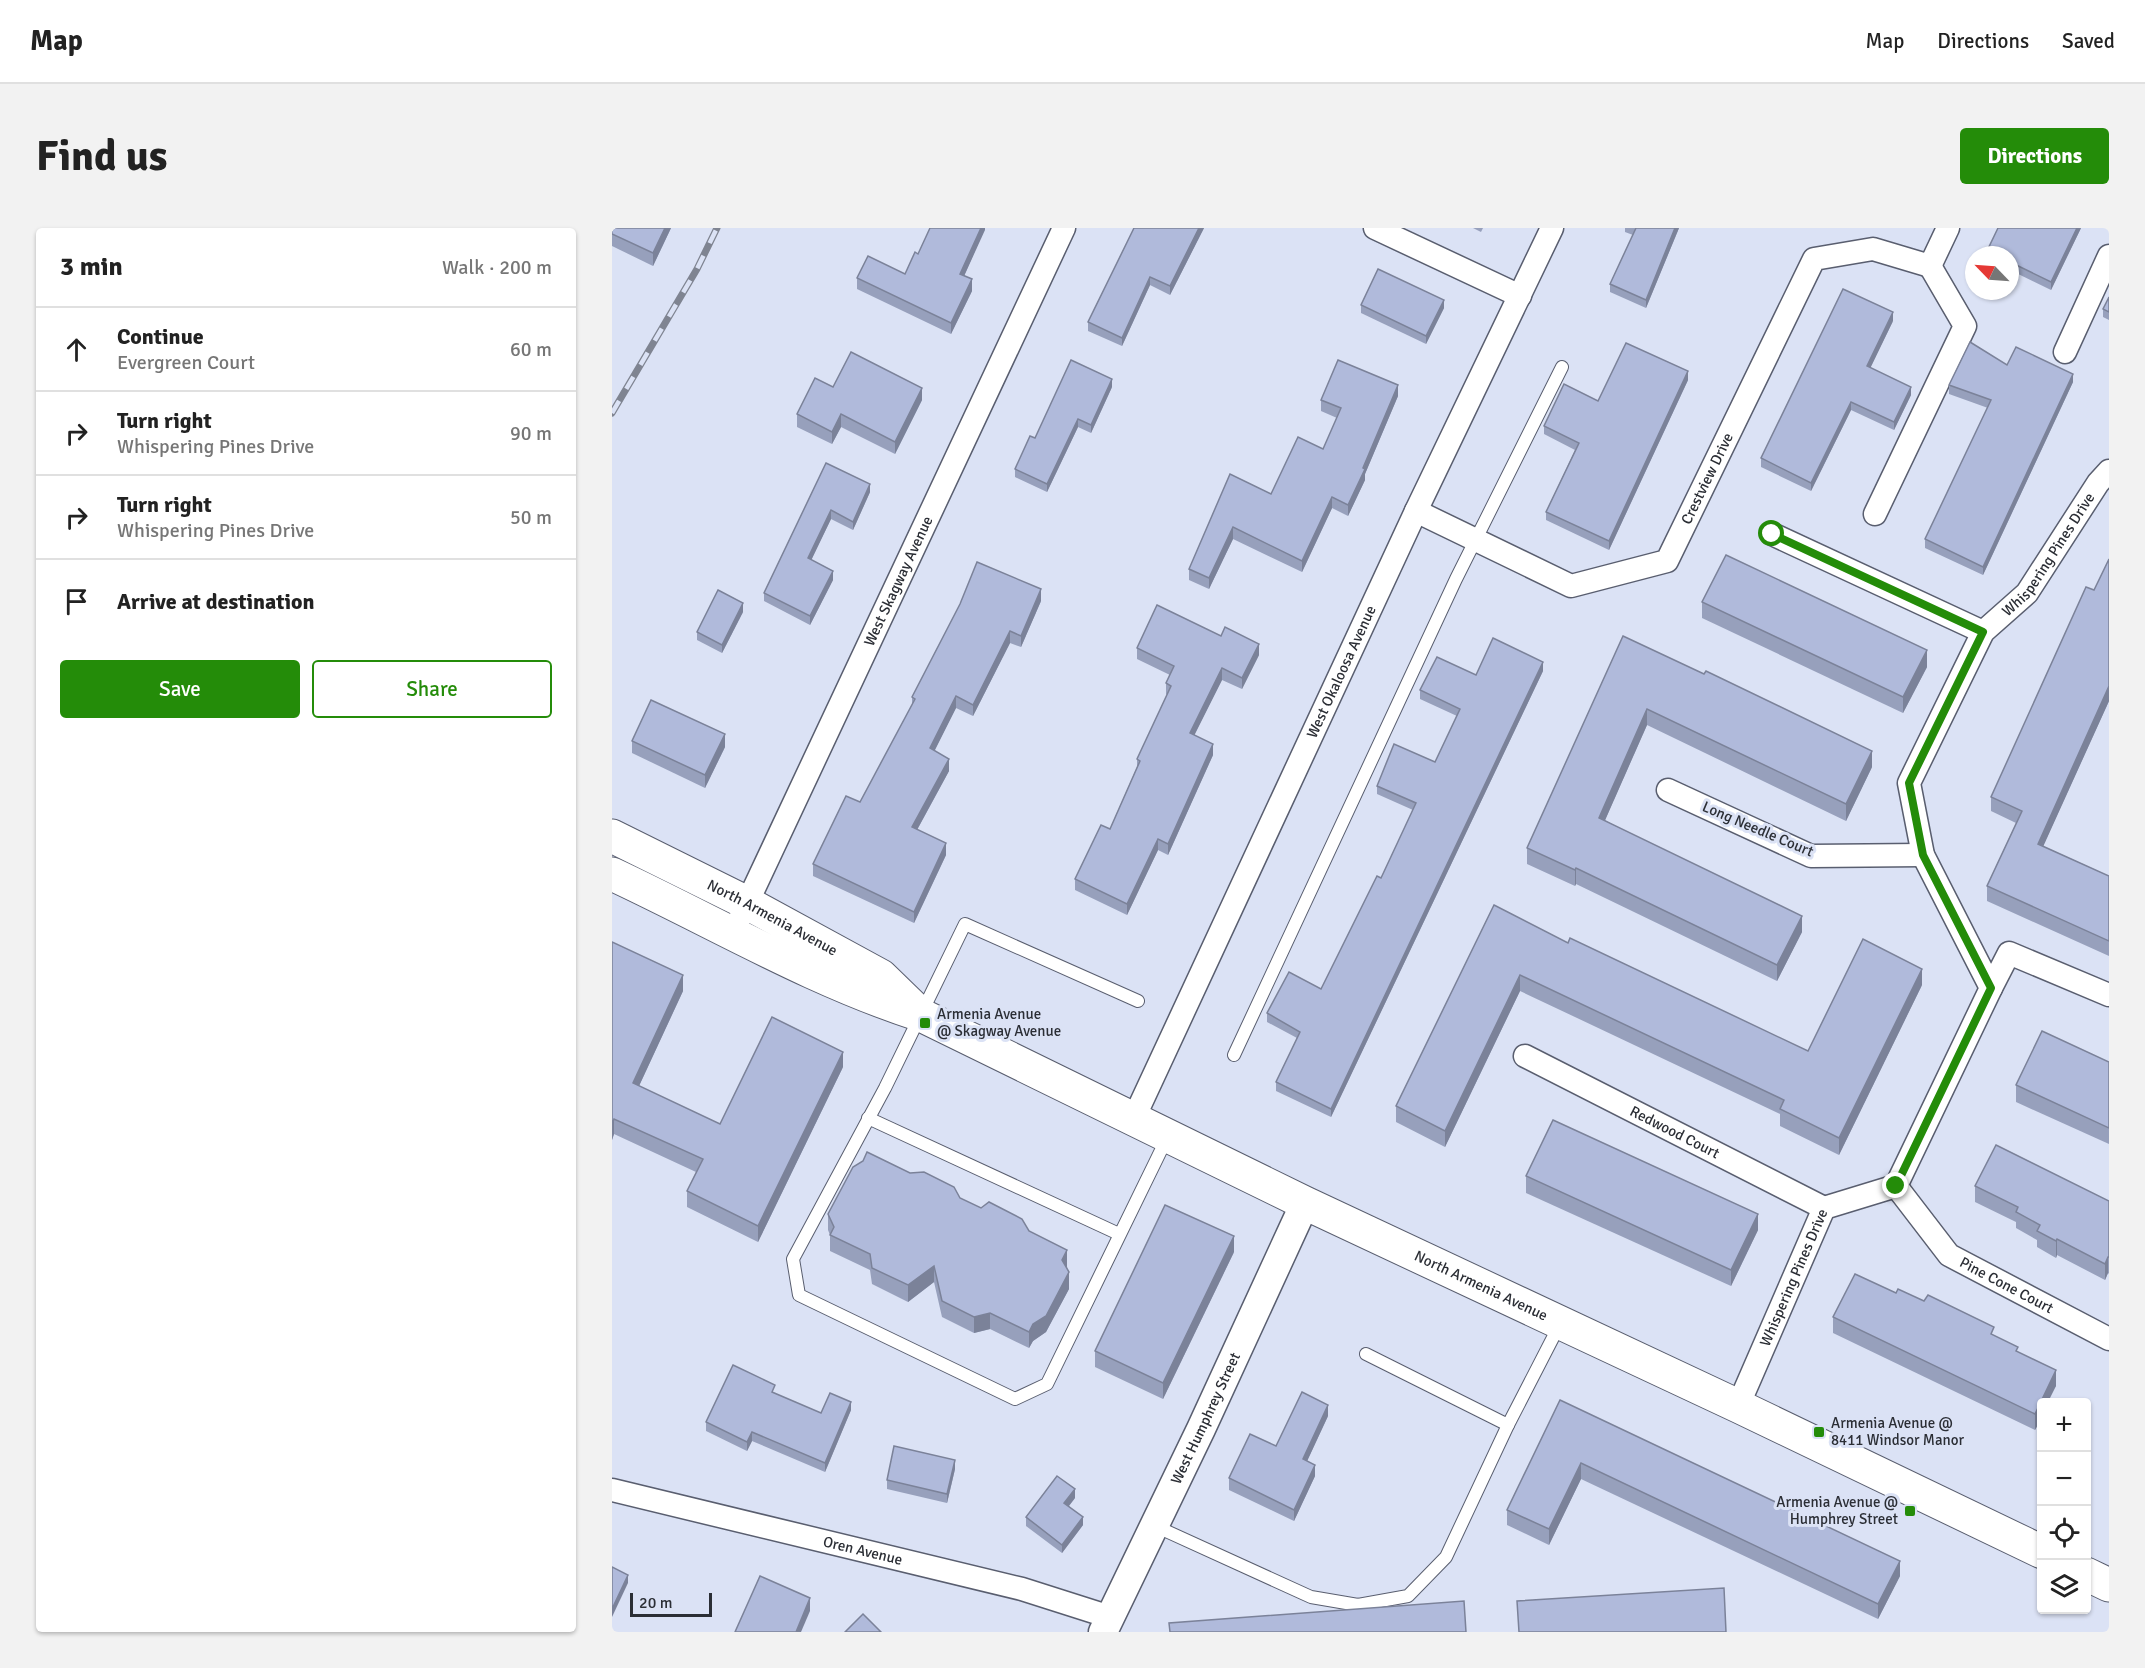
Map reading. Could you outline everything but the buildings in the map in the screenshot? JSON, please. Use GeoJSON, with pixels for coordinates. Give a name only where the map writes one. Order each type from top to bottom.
{"type":"FeatureCollection","features":[{"type":"Feature","properties":{"kind":"main road","name":"North Armenia Avenue"},"geometry":{"type":"LineString","coordinates":[[612,836],[747,903],[881,976],[921,1015]]}},
{"type":"Feature","properties":{"kind":"main road","name":"North Armenia Avenue"},"geometry":{"type":"LineString","coordinates":[[612,874],[865,997],[921,1015],[1305,1203],[1738,1406],[2037,1550]]}},
{"type":"Feature","properties":{"kind":"street","name":"West Skagway Avenue"},"geometry":{"type":"LineString","coordinates":[[732,934],[1064,228]]}},
{"type":"Feature","properties":{"kind":"street"},"geometry":{"type":"LineString","coordinates":[[1375,228],[1520,296]]}},
{"type":"Feature","properties":{"kind":"street","name":"West Okaloosa Avenue"},"geometry":{"type":"LineString","coordinates":[[1134,1118],[1416,511],[1552,228]]}},
{"type":"Feature","properties":{"kind":"street"},"geometry":{"type":"LineString","coordinates":[[1875,514],[1965,326],[1930,266],[1948,228]]}},
{"type":"Feature","properties":{"kind":"street","name":"Crestview Drive"},"geometry":{"type":"LineString","coordinates":[[1416,511],[1571,586],[1667,561],[1814,259],[1873,249],[1930,266]]}},
{"type":"Feature","properties":{"kind":"street"},"geometry":{"type":"LineString","coordinates":[[2065,352],[2109,256]]}},
{"type":"Feature","properties":{"kind":"street","name":"Whispering Pines Drive"},"geometry":{"type":"LineString","coordinates":[[1991,988],[1923,855],[1909,783],[1983,632],[2026,593],[2098,483],[2109,471]]}},
{"type":"Feature","properties":{"kind":"street"},"geometry":{"type":"LineString","coordinates":[[1772,534],[1983,632]]}},
{"type":"Feature","properties":{"kind":"street","name":"Long Needle Court"},"geometry":{"type":"LineString","coordinates":[[1668,789],[1811,856],[1923,855]]}},
{"type":"Feature","properties":{"kind":"street"},"geometry":{"type":"LineString","coordinates":[[1896,1186],[2009,953],[2109,995]]}},
{"type":"Feature","properties":{"kind":"street","name":"Redwood Court"},"geometry":{"type":"LineString","coordinates":[[1525,1056],[1824,1208]]}},
{"type":"Feature","properties":{"kind":"street","name":"Whispering Pines Drive"},"geometry":{"type":"LineString","coordinates":[[1738,1406],[1824,1208],[1896,1186]]}},
{"type":"Feature","properties":{"kind":"street","name":"Pine Cone Court"},"geometry":{"type":"LineString","coordinates":[[1896,1186],[1948,1255],[2109,1339]]}},
{"type":"Feature","properties":{"kind":"street","name":"West Humphrey Street"},"geometry":{"type":"LineString","coordinates":[[1107,1624],[1305,1203]]}},
{"type":"Feature","properties":{"kind":"street","name":"Oren Avenue"},"geometry":{"type":"LineString","coordinates":[[612,1491],[1022,1589],[1107,1624]]}},
{"type":"Feature","properties":{"kind":"lane"},"geometry":{"type":"LineString","coordinates":[[1234,1055],[1476,540],[1562,367]]}},
{"type":"Feature","properties":{"kind":"lane"},"geometry":{"type":"LineString","coordinates":[[1138,1001],[965,924],[868,1118],[793,1258],[799,1295],[899,1341],[1015,1399],[1047,1384],[1169,1135]]}},
{"type":"Feature","properties":{"kind":"lane"},"geometry":{"type":"LineString","coordinates":[[868,1118],[1119,1234]]}},
{"type":"Feature","properties":{"kind":"lane"},"geometry":{"type":"LineString","coordinates":[[1155,1526],[1311,1597],[1358,1605],[1408,1596],[1446,1557],[1508,1425],[1561,1323]]}},
{"type":"Feature","properties":{"kind":"lane"},"geometry":{"type":"LineString","coordinates":[[1366,1354],[1508,1425]]}},
{"type":"Feature","properties":{"kind":"railway"},"geometry":{"type":"LineString","coordinates":[[612,413],[697,269],[717,228]]}},
{"type":"Feature","properties":{"kind":"place","name":"Armenia Avenue @ Skagway Avenue"},"geometry":{"type":"Point","coordinates":[925,1023]}},
{"type":"Feature","properties":{"kind":"place","name":"Armenia Avenue @ 8411 Windsor Manor"},"geometry":{"type":"Point","coordinates":[1819,1432]}},
{"type":"Feature","properties":{"kind":"place","name":"Armenia Avenue @ Humphrey Street"},"geometry":{"type":"Point","coordinates":[1910,1511]}},
{"type":"Feature","properties":{"kind":"route"},"geometry":{"type":"LineString","coordinates":[[1772,534],[1983,632],[1909,783],[1923,855],[1991,988],[1896,1186]]}}]}
